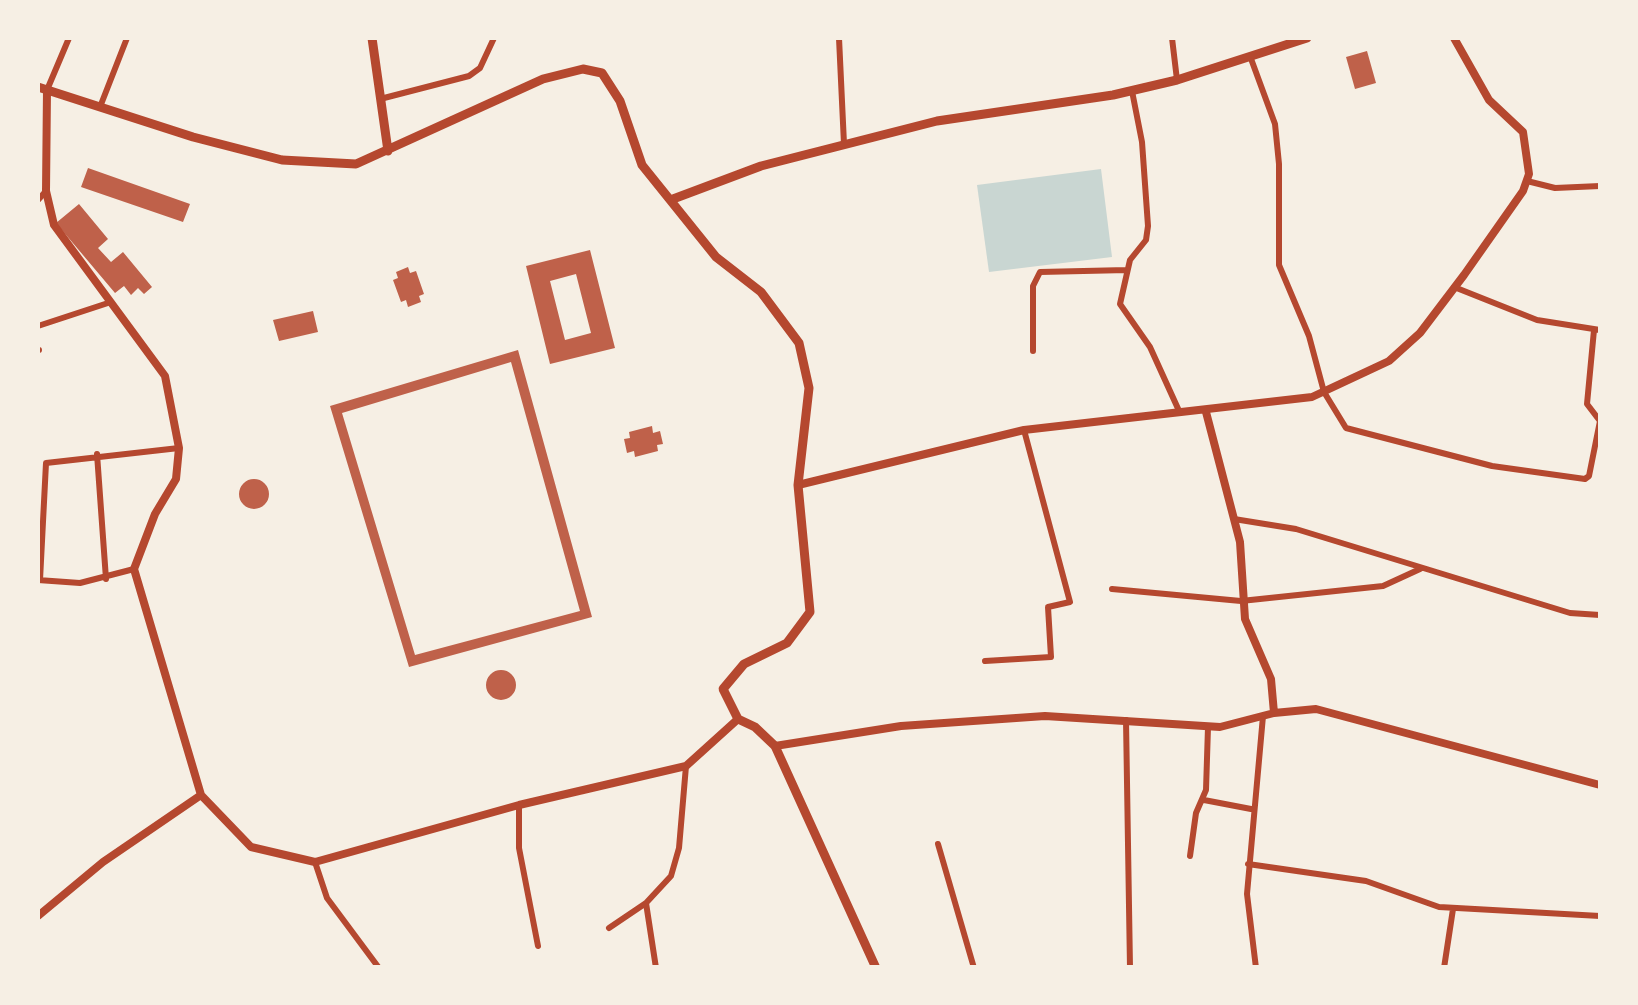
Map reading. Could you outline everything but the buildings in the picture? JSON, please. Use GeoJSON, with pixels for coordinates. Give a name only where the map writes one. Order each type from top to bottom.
{"type":"FeatureCollection","features":[{"type":"Feature","properties":{"kind":"main road"},"geometry":{"type":"LineString","coordinates":[[372,38],[384,98],[388,152]]}},
{"type":"Feature","properties":{"kind":"main road"},"geometry":{"type":"LineString","coordinates":[[672,199],[761,166],[937,120],[1178,80],[1307,38]]}},
{"type":"Feature","properties":{"kind":"main road"},"geometry":{"type":"LineString","coordinates":[[42,89],[282,160],[356,164],[388,152],[469,109],[543,79],[583,68],[602,73],[620,101],[642,164],[716,257],[761,292],[799,343],[809,388],[798,485],[810,612],[786,643],[744,664],[724,689],[738,719],[755,727],[775,746],[876,968]]}},
{"type":"Feature","properties":{"kind":"street"},"geometry":{"type":"LineString","coordinates":[[69,38],[42,89],[46,192],[54,224],[165,376],[179,448],[176,480],[155,514],[134,569],[201,795],[251,847],[315,862],[518,806],[686,766],[738,719]]}},
{"type":"Feature","properties":{"kind":"street"},"geometry":{"type":"LineString","coordinates":[[100,107],[127,38]]}},
{"type":"Feature","properties":{"kind":"street"},"geometry":{"type":"LineString","coordinates":[[384,98],[469,76],[480,68],[494,38]]}},
{"type":"Feature","properties":{"kind":"street"},"geometry":{"type":"LineString","coordinates":[[839,38],[844,144]]}},
{"type":"Feature","properties":{"kind":"street"},"geometry":{"type":"LineString","coordinates":[[1172,38],[1178,80]]}},
{"type":"Feature","properties":{"kind":"street"},"geometry":{"type":"LineString","coordinates":[[798,485],[1024,430],[1206,412],[1324,392],[1389,361],[1420,333],[1527,181],[1530,157],[1522,132],[1490,100],[1454,38]]}},
{"type":"Feature","properties":{"kind":"street"},"geometry":{"type":"LineString","coordinates":[[1250,56],[1275,124],[1280,164],[1279,265],[1338,421],[1356,433],[1492,466],[1584,480],[1590,476],[1600,421],[1588,404],[1597,330],[1537,320],[1454,287]]}},
{"type":"Feature","properties":{"kind":"street"},"geometry":{"type":"LineString","coordinates":[[1132,90],[1142,142],[1148,226],[1146,240],[1127,270],[1120,294],[1123,312],[1150,347],[1180,414]]}},
{"type":"Feature","properties":{"kind":"street"},"geometry":{"type":"LineString","coordinates":[[1527,181],[1556,188],[1600,186]]}},
{"type":"Feature","properties":{"kind":"street"},"geometry":{"type":"LineString","coordinates":[[38,200],[46,192]]}},
{"type":"Feature","properties":{"kind":"street"},"geometry":{"type":"LineString","coordinates":[[1033,351],[1035,276],[1050,270],[1127,270]]}},
{"type":"Feature","properties":{"kind":"street"},"geometry":{"type":"LineString","coordinates":[[38,326],[108,303]]}},
{"type":"Feature","properties":{"kind":"street"},"geometry":{"type":"LineString","coordinates":[[1206,412],[1240,542],[1241,601],[1271,679],[1274,713]]}},
{"type":"Feature","properties":{"kind":"street"},"geometry":{"type":"LineString","coordinates":[[985,661],[1051,657],[1048,606],[1070,602],[1024,430]]}},
{"type":"Feature","properties":{"kind":"street"},"geometry":{"type":"LineString","coordinates":[[134,569],[80,583],[38,580],[46,463],[97,454],[179,448]]}},
{"type":"Feature","properties":{"kind":"street"},"geometry":{"type":"LineString","coordinates":[[97,454],[106,579]]}},
{"type":"Feature","properties":{"kind":"street"},"geometry":{"type":"LineString","coordinates":[[1234,519],[1296,530],[1570,613],[1600,615]]}},
{"type":"Feature","properties":{"kind":"street"},"geometry":{"type":"LineString","coordinates":[[1112,589],[1241,601],[1383,586],[1420,568]]}},
{"type":"Feature","properties":{"kind":"street"},"geometry":{"type":"LineString","coordinates":[[775,746],[901,726],[1044,716],[1208,726],[1316,709],[1600,785]]}},
{"type":"Feature","properties":{"kind":"street"},"geometry":{"type":"LineString","coordinates":[[1256,968],[1248,926],[1248,864],[1263,716]]}},
{"type":"Feature","properties":{"kind":"street"},"geometry":{"type":"LineString","coordinates":[[1126,720],[1130,968]]}},
{"type":"Feature","properties":{"kind":"street"},"geometry":{"type":"LineString","coordinates":[[1190,856],[1196,813],[1204,800],[1208,726]]}},
{"type":"Feature","properties":{"kind":"street"},"geometry":{"type":"LineString","coordinates":[[609,928],[646,904],[670,876],[680,848],[686,766]]}},
{"type":"Feature","properties":{"kind":"street"},"geometry":{"type":"LineString","coordinates":[[38,914],[102,862],[201,795]]}},
{"type":"Feature","properties":{"kind":"street"},"geometry":{"type":"LineString","coordinates":[[1204,800],[1251,809]]}},
{"type":"Feature","properties":{"kind":"street"},"geometry":{"type":"LineString","coordinates":[[518,806],[519,848],[538,946]]}},
{"type":"Feature","properties":{"kind":"street"},"geometry":{"type":"LineString","coordinates":[[938,844],[974,968]]}},
{"type":"Feature","properties":{"kind":"street"},"geometry":{"type":"LineString","coordinates":[[315,862],[327,898],[379,968]]}},
{"type":"Feature","properties":{"kind":"street"},"geometry":{"type":"LineString","coordinates":[[1248,864],[1366,880],[1453,909],[1600,916]]}},
{"type":"Feature","properties":{"kind":"street"},"geometry":{"type":"LineString","coordinates":[[646,904],[656,968]]}},
{"type":"Feature","properties":{"kind":"street"},"geometry":{"type":"LineString","coordinates":[[1444,968],[1453,909]]}},
{"type":"Feature","properties":{"kind":"shaded area"},"geometry":{"type":"Polygon","coordinates":[[[1101,169],[1112,257],[989,272],[977,185],[1101,169]]]}}]}
